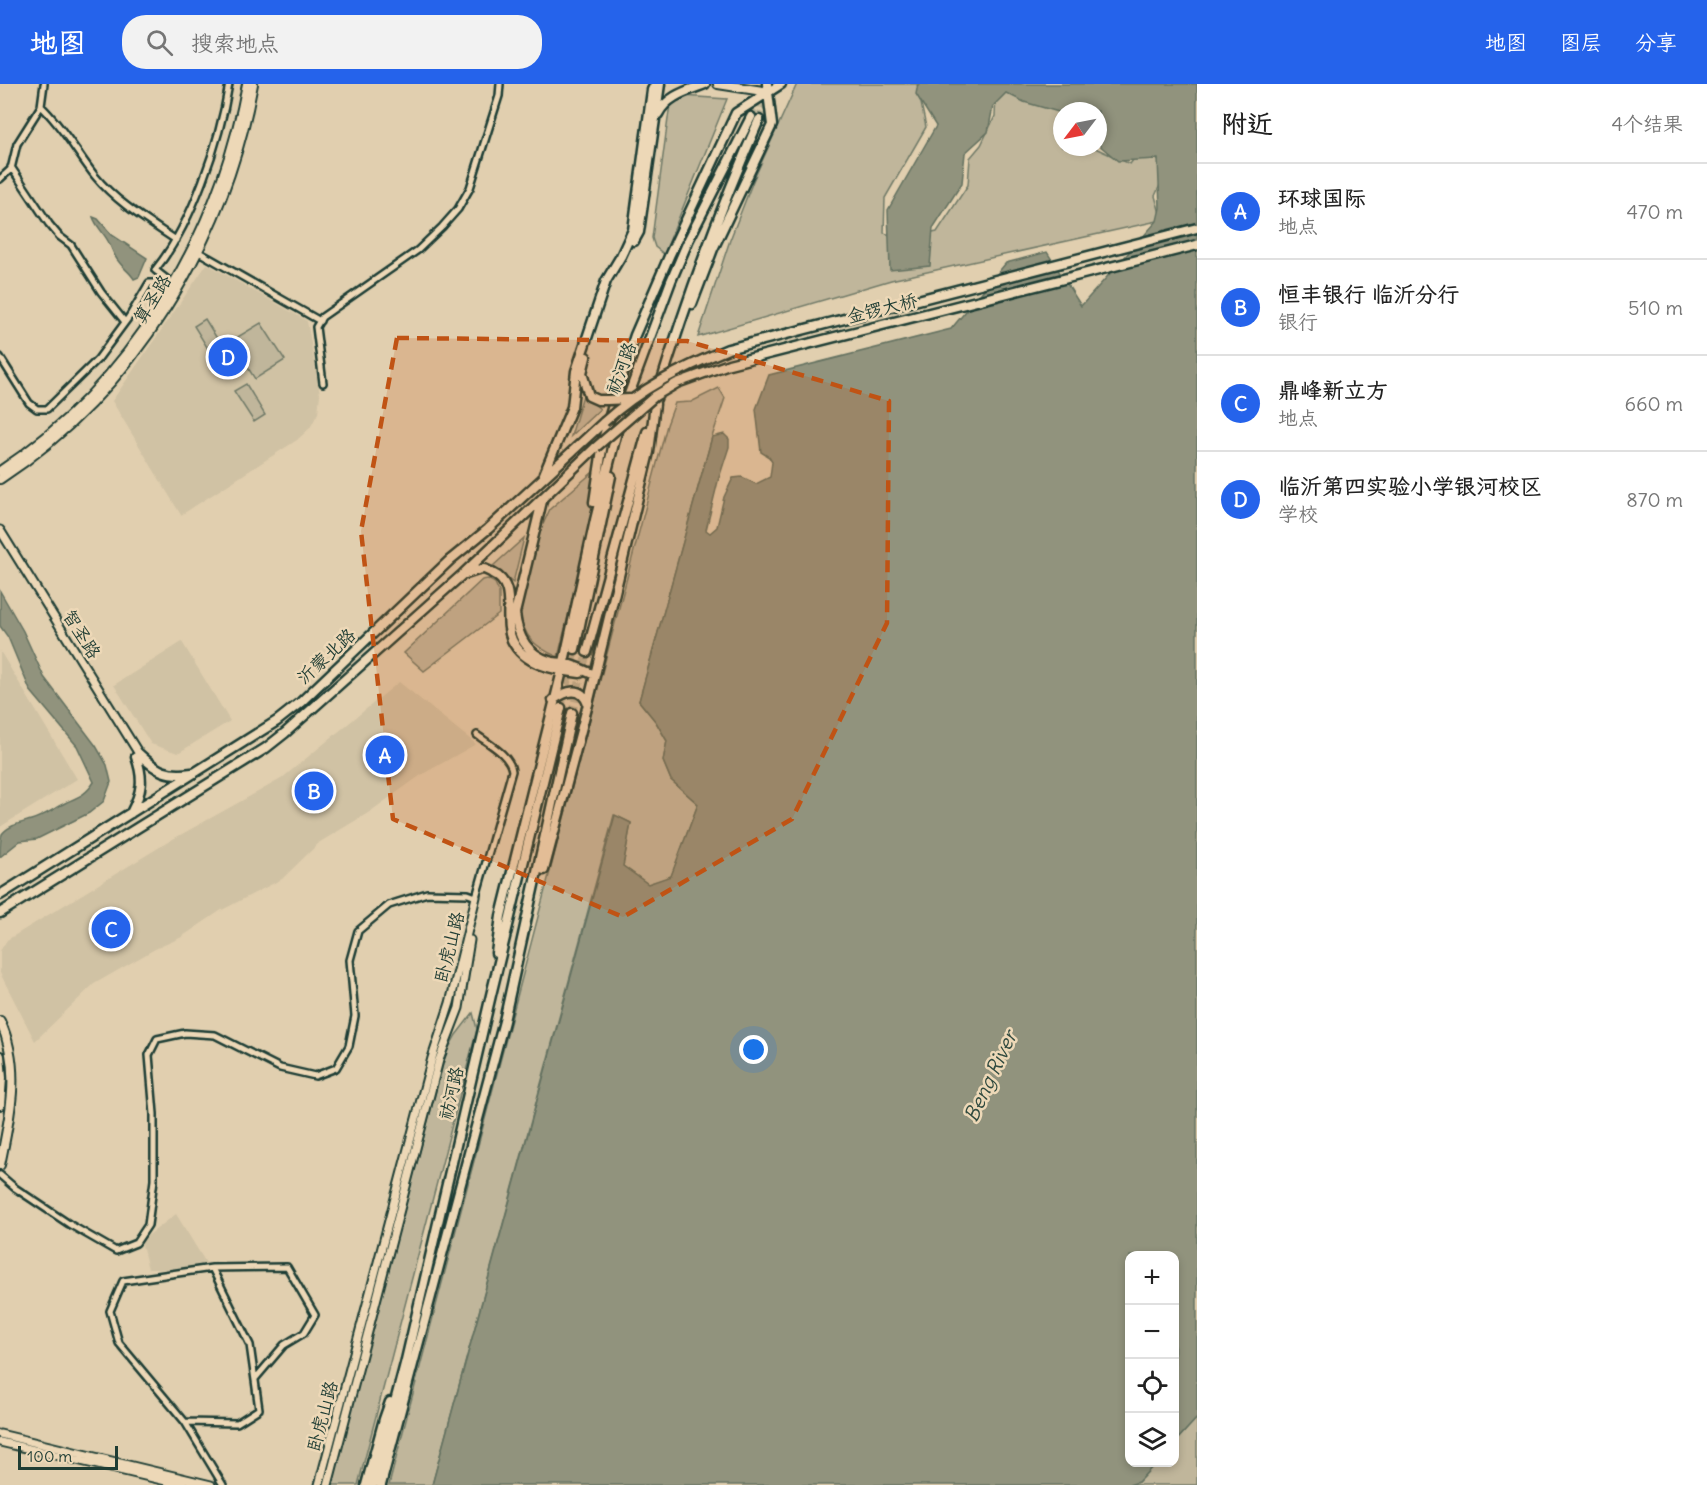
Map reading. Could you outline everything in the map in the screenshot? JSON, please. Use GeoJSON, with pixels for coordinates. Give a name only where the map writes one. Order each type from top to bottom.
{"type":"FeatureCollection","features":[{"type":"Feature","properties":{"kind":"main road","name":"算圣路"},"geometry":{"type":"LineString","coordinates":[[0,471],[35,446],[77,409],[144,331],[167,294],[204,222],[218,189],[233,144],[247,84]]}},
{"type":"Feature","properties":{"kind":"main road","name":"算圣路"},"geometry":{"type":"LineString","coordinates":[[0,479],[39,450],[81,413],[129,361],[164,311],[210,224],[239,146],[254,84]]}},
{"type":"Feature","properties":{"kind":"main road"},"geometry":{"type":"LineString","coordinates":[[543,477],[572,407],[576,371],[606,281],[633,230],[652,90],[655,84]]}},
{"type":"Feature","properties":{"kind":"main road"},"geometry":{"type":"LineString","coordinates":[[630,399],[597,400],[589,396],[582,374],[588,347],[610,281],[639,232],[660,84]]}},
{"type":"Feature","properties":{"kind":"main road"},"geometry":{"type":"LineString","coordinates":[[656,120],[662,106],[670,99],[705,84]]}},
{"type":"Feature","properties":{"kind":"main road"},"geometry":{"type":"LineString","coordinates":[[718,84],[768,88]]}},
{"type":"Feature","properties":{"kind":"main road"},"geometry":{"type":"LineString","coordinates":[[751,84],[768,88]]}},
{"type":"Feature","properties":{"kind":"main road"},"geometry":{"type":"LineString","coordinates":[[582,575],[604,436],[635,335],[736,113],[768,88],[781,84]]}},
{"type":"Feature","properties":{"kind":"main road","name":"祊河路"},"geometry":{"type":"LineString","coordinates":[[671,351],[713,249],[772,125],[768,88]]}},
{"type":"Feature","properties":{"kind":"main road","name":"祊河路"},"geometry":{"type":"LineString","coordinates":[[575,649],[620,419],[689,239],[755,118],[703,254],[671,351],[587,652]]}},
{"type":"Feature","properties":{"kind":"main road","name":"金锣大桥"},"geometry":{"type":"LineString","coordinates":[[639,393],[670,374],[728,350],[1197,228]]}},
{"type":"Feature","properties":{"kind":"main road","name":"金锣大桥"},"geometry":{"type":"LineString","coordinates":[[596,447],[655,396],[677,383],[719,368],[1197,244]]}},
{"type":"Feature","properties":{"kind":"main road"},"geometry":{"type":"LineString","coordinates":[[650,336],[670,254]]}},
{"type":"Feature","properties":{"kind":"main road","name":"沂蒙北路"},"geometry":{"type":"LineString","coordinates":[[0,895],[277,721],[301,702],[450,560],[488,530],[543,477],[639,393]]}},
{"type":"Feature","properties":{"kind":"main road"},"geometry":{"type":"LineString","coordinates":[[504,1021],[588,704],[649,452],[655,404]]}},
{"type":"Feature","properties":{"kind":"main road"},"geometry":{"type":"LineString","coordinates":[[491,995],[501,916],[620,419]]}},
{"type":"Feature","properties":{"kind":"main road","name":"沂蒙北路"},"geometry":{"type":"LineString","coordinates":[[0,913],[266,748],[303,718],[463,574],[596,447]]}},
{"type":"Feature","properties":{"kind":"main road"},"geometry":{"type":"LineString","coordinates":[[543,499],[515,613],[516,625],[520,636],[536,654],[562,667]]}},
{"type":"Feature","properties":{"kind":"main road"},"geometry":{"type":"LineString","coordinates":[[463,574],[484,569],[498,575],[507,588],[509,602],[507,624],[512,641],[528,658],[540,664],[595,675]]}},
{"type":"Feature","properties":{"kind":"main road"},"geometry":{"type":"LineString","coordinates":[[553,699],[572,690],[586,698],[588,704]]}},
{"type":"Feature","properties":{"kind":"main road","name":"祊河路"},"geometry":{"type":"LineString","coordinates":[[373,1485],[406,1360],[561,708]]}},
{"type":"Feature","properties":{"kind":"main road","name":"祊河路"},"geometry":{"type":"LineString","coordinates":[[381,1485],[504,1021],[572,713]]}},
{"type":"Feature","properties":{"kind":"main road"},"geometry":{"type":"LineString","coordinates":[[138,755],[152,766],[168,774],[177,776],[198,772]]}},
{"type":"Feature","properties":{"kind":"main road"},"geometry":{"type":"LineString","coordinates":[[130,814],[140,792],[142,774],[138,755]]}},
{"type":"Feature","properties":{"kind":"main road"},"geometry":{"type":"LineString","coordinates":[[0,889],[31,874]]}},
{"type":"Feature","properties":{"kind":"main road"},"geometry":{"type":"LineString","coordinates":[[0,919],[32,894]]}},
{"type":"Feature","properties":{"kind":"main road"},"geometry":{"type":"LineString","coordinates":[[0,1021],[12,1054],[14,1078],[12,1104],[0,1165]]}},
{"type":"Feature","properties":{"kind":"main road"},"geometry":{"type":"LineString","coordinates":[[0,1056],[2,1078],[0,1105]]}},
{"type":"Feature","properties":{"kind":"main road"},"geometry":{"type":"LineString","coordinates":[[366,1485],[384,1419],[406,1360]]}},
{"type":"Feature","properties":{"kind":"street"},"geometry":{"type":"LineString","coordinates":[[0,179],[12,167],[17,144],[41,106],[44,84]]}},
{"type":"Feature","properties":{"kind":"street"},"geometry":{"type":"LineString","coordinates":[[172,284],[155,270],[176,240],[205,174],[225,113],[229,84]]}},
{"type":"Feature","properties":{"kind":"street"},"geometry":{"type":"LineString","coordinates":[[322,383],[316,327],[331,311],[418,250],[458,209],[470,188],[482,153],[500,84]]}},
{"type":"Feature","properties":{"kind":"street"},"geometry":{"type":"LineString","coordinates":[[41,106],[56,120],[96,177],[123,204],[176,240]]}},
{"type":"Feature","properties":{"kind":"street"},"geometry":{"type":"LineString","coordinates":[[12,167],[49,224],[71,245],[101,292],[125,322]]}},
{"type":"Feature","properties":{"kind":"street"},"geometry":{"type":"LineString","coordinates":[[197,251],[320,321]]}},
{"type":"Feature","properties":{"kind":"street"},"geometry":{"type":"LineString","coordinates":[[0,357],[29,403],[37,410],[47,408],[98,359],[125,322],[149,283],[167,294]]}},
{"type":"Feature","properties":{"kind":"street","name":"智圣路"},"geometry":{"type":"LineString","coordinates":[[0,530],[138,755]]}},
{"type":"Feature","properties":{"kind":"street","name":"智圣路"},"geometry":{"type":"LineString","coordinates":[[0,539],[138,755]]}},
{"type":"Feature","properties":{"kind":"street"},"geometry":{"type":"LineString","coordinates":[[0,1175],[15,1188],[69,1224],[116,1251],[135,1243],[148,1225],[154,1180],[154,1114],[149,1054],[157,1039],[185,1033],[215,1035],[280,1068],[315,1076],[336,1068],[349,1046],[355,1016],[350,960],[358,932],[389,905],[427,893],[468,894],[476,897],[512,771],[511,763],[506,757],[477,735]]}},
{"type":"Feature","properties":{"kind":"street","name":"卧虎山路"},"geometry":{"type":"LineString","coordinates":[[319,1485],[432,1058],[450,1003],[476,897]]}},
{"type":"Feature","properties":{"kind":"street","name":"卧虎山路"},"geometry":{"type":"LineString","coordinates":[[328,1485],[440,1060],[459,1008],[476,897]]}},
{"type":"Feature","properties":{"kind":"street"},"geometry":{"type":"LineString","coordinates":[[223,1485],[185,1422],[118,1342],[111,1311],[123,1281],[212,1268],[287,1267],[315,1315],[304,1333],[284,1345],[255,1379]]}},
{"type":"Feature","properties":{"kind":"street"},"geometry":{"type":"LineString","coordinates":[[185,1422],[237,1423],[259,1409],[250,1345],[212,1268]]}},
{"type":"Feature","properties":{"kind":"street"},"geometry":{"type":"LineString","coordinates":[[0,1434],[211,1485]]}},
{"type":"Feature","properties":{"kind":"street"},"geometry":{"type":"LineString","coordinates":[[0,1442],[183,1485]]}},
{"type":"Feature","properties":{"kind":"highlighted area"},"geometry":{"type":"Polygon","coordinates":[[[397,338],[687,341],[889,401],[887,623],[792,819],[623,917],[393,819],[361,531],[397,338]]]}},
{"type":"Feature","properties":{"kind":"shaded area"},"geometry":{"type":"Polygon","coordinates":[[[797,84],[917,84],[926,127],[885,198],[884,233],[904,239],[937,232],[968,185],[970,158],[981,145],[995,116],[996,96],[1005,88],[1053,107],[1053,156],[1107,156],[1107,153],[1130,164],[1137,155],[1146,150],[1161,163],[1163,178],[1155,196],[1162,220],[891,280],[698,337],[730,240],[753,181],[797,84]]]}},
{"type":"Feature","properties":{"kind":"shaded area"},"geometry":{"type":"Polygon","coordinates":[[[682,96],[727,99],[664,254],[655,247],[652,238],[670,104],[682,96]]]}},
{"type":"Feature","properties":{"kind":"shaded area"},"geometry":{"type":"Polygon","coordinates":[[[207,264],[307,321],[320,394],[318,413],[310,428],[297,440],[181,515],[112,401],[207,264]]]}},
{"type":"Feature","properties":{"kind":"shaded area"},"geometry":{"type":"Polygon","coordinates":[[[205,319],[229,358],[218,365],[194,326],[205,319]]]}},
{"type":"Feature","properties":{"kind":"shaded area"},"geometry":{"type":"Polygon","coordinates":[[[261,323],[285,360],[255,379],[231,341],[261,323]]]}},
{"type":"Feature","properties":{"kind":"shaded area"},"geometry":{"type":"Polygon","coordinates":[[[246,384],[265,415],[254,422],[234,391],[246,384]]]}},
{"type":"Feature","properties":{"kind":"shaded area"},"geometry":{"type":"Polygon","coordinates":[[[719,388],[725,398],[712,437],[639,701],[656,722],[667,741],[663,761],[671,780],[698,804],[671,877],[648,884],[623,866],[631,823],[614,815],[432,1485],[389,1485],[667,425],[675,403],[691,402],[719,388]]]}},
{"type":"Feature","properties":{"kind":"shaded area"},"geometry":{"type":"Polygon","coordinates":[[[583,395],[600,409],[571,436],[583,395]]]}},
{"type":"Feature","properties":{"kind":"shaded area"},"geometry":{"type":"Polygon","coordinates":[[[606,461],[558,657],[537,645],[527,634],[520,611],[540,531],[550,509],[606,461]]]}},
{"type":"Feature","properties":{"kind":"shaded area"},"geometry":{"type":"Polygon","coordinates":[[[524,538],[513,583],[493,566],[524,538]]]}},
{"type":"Feature","properties":{"kind":"shaded area"},"geometry":{"type":"Polygon","coordinates":[[[488,579],[495,583],[499,592],[499,614],[424,671],[404,653],[482,580],[488,579]]]}},
{"type":"Feature","properties":{"kind":"shaded area"},"geometry":{"type":"Polygon","coordinates":[[[182,642],[230,721],[178,753],[151,744],[114,685],[182,642]]]}},
{"type":"Feature","properties":{"kind":"shaded area"},"geometry":{"type":"Polygon","coordinates":[[[0,651],[77,779],[0,827],[0,651]]]}},
{"type":"Feature","properties":{"kind":"shaded area"},"geometry":{"type":"Polygon","coordinates":[[[399,682],[476,744],[421,775],[368,813],[320,842],[282,879],[220,911],[180,938],[155,949],[94,984],[35,1041],[0,973],[0,951],[7,940],[173,839],[281,779],[399,682]]]}},
{"type":"Feature","properties":{"kind":"shaded area"},"geometry":{"type":"Polygon","coordinates":[[[473,1013],[477,1029],[358,1485],[331,1485],[446,1053],[473,1013]]]}},
{"type":"Feature","properties":{"kind":"shaded area"},"geometry":{"type":"Polygon","coordinates":[[[176,1214],[206,1263],[174,1269],[148,1269],[141,1241],[176,1214]]]}},
{"type":"Feature","properties":{"kind":"shaded area"},"geometry":{"type":"Polygon","coordinates":[[[1197,1418],[1197,1485],[1129,1485],[1138,1482],[1152,1467],[1179,1467],[1179,1438],[1197,1418]]]}},
{"type":"Feature","properties":{"kind":"water","name":"Beng River"},"geometry":{"type":"Polygon","coordinates":[[[918,84],[1197,84],[1197,1418],[1179,1438],[1179,1251],[1125,1251],[1125,1467],[1152,1467],[1138,1482],[1129,1485],[432,1485],[615,815],[631,823],[623,866],[648,884],[671,876],[698,804],[671,780],[663,761],[667,741],[656,722],[639,701],[712,437],[724,434],[729,439],[729,447],[706,530],[710,533],[717,527],[724,497],[733,478],[742,477],[756,484],[770,477],[772,462],[761,452],[756,409],[769,375],[951,329],[1006,263],[1047,252],[1081,306],[1157,221],[1160,208],[1158,159],[1118,161],[1107,152],[1107,102],[1053,102],[1053,110],[1024,102],[1006,93],[993,106],[988,132],[965,153],[962,183],[933,228],[930,266],[890,270],[888,210],[936,126],[916,94],[918,84]]]}},
{"type":"Feature","properties":{"kind":"water"},"geometry":{"type":"Polygon","coordinates":[[[93,217],[98,219],[112,235],[147,258],[139,277],[134,279],[123,267],[93,217]]]}},
{"type":"Feature","properties":{"kind":"water"},"geometry":{"type":"Polygon","coordinates":[[[0,591],[23,631],[44,677],[96,746],[107,765],[111,782],[104,801],[89,813],[37,839],[20,841],[0,857],[1,836],[8,828],[40,816],[78,797],[85,793],[94,782],[77,746],[30,690],[8,637],[0,626],[0,591]]]}},
{"type":"Feature","properties":{"kind":"tunnel"},"geometry":{"type":"LineString","coordinates":[[751,117],[761,95]]}},
{"type":"Feature","properties":{"kind":"tunnel"},"geometry":{"type":"LineString","coordinates":[[759,120],[769,98]]}},
{"type":"Feature","properties":{"kind":"tunnel"},"geometry":{"type":"LineString","coordinates":[[561,708],[575,649]]}},
{"type":"Feature","properties":{"kind":"tunnel"},"geometry":{"type":"LineString","coordinates":[[572,713],[587,652]]}},
{"type":"Feature","properties":{"kind":"place","name":"临沂第四实验小学银河校区"},"geometry":{"type":"Point","coordinates":[228,357]}},
{"type":"Feature","properties":{"kind":"place","name":"环球国际"},"geometry":{"type":"Point","coordinates":[385,755]}},
{"type":"Feature","properties":{"kind":"place","name":"恒丰银行 临沂分行"},"geometry":{"type":"Point","coordinates":[314,791]}},
{"type":"Feature","properties":{"kind":"place","name":"鼎峰新立方"},"geometry":{"type":"Point","coordinates":[111,929]}}]}
